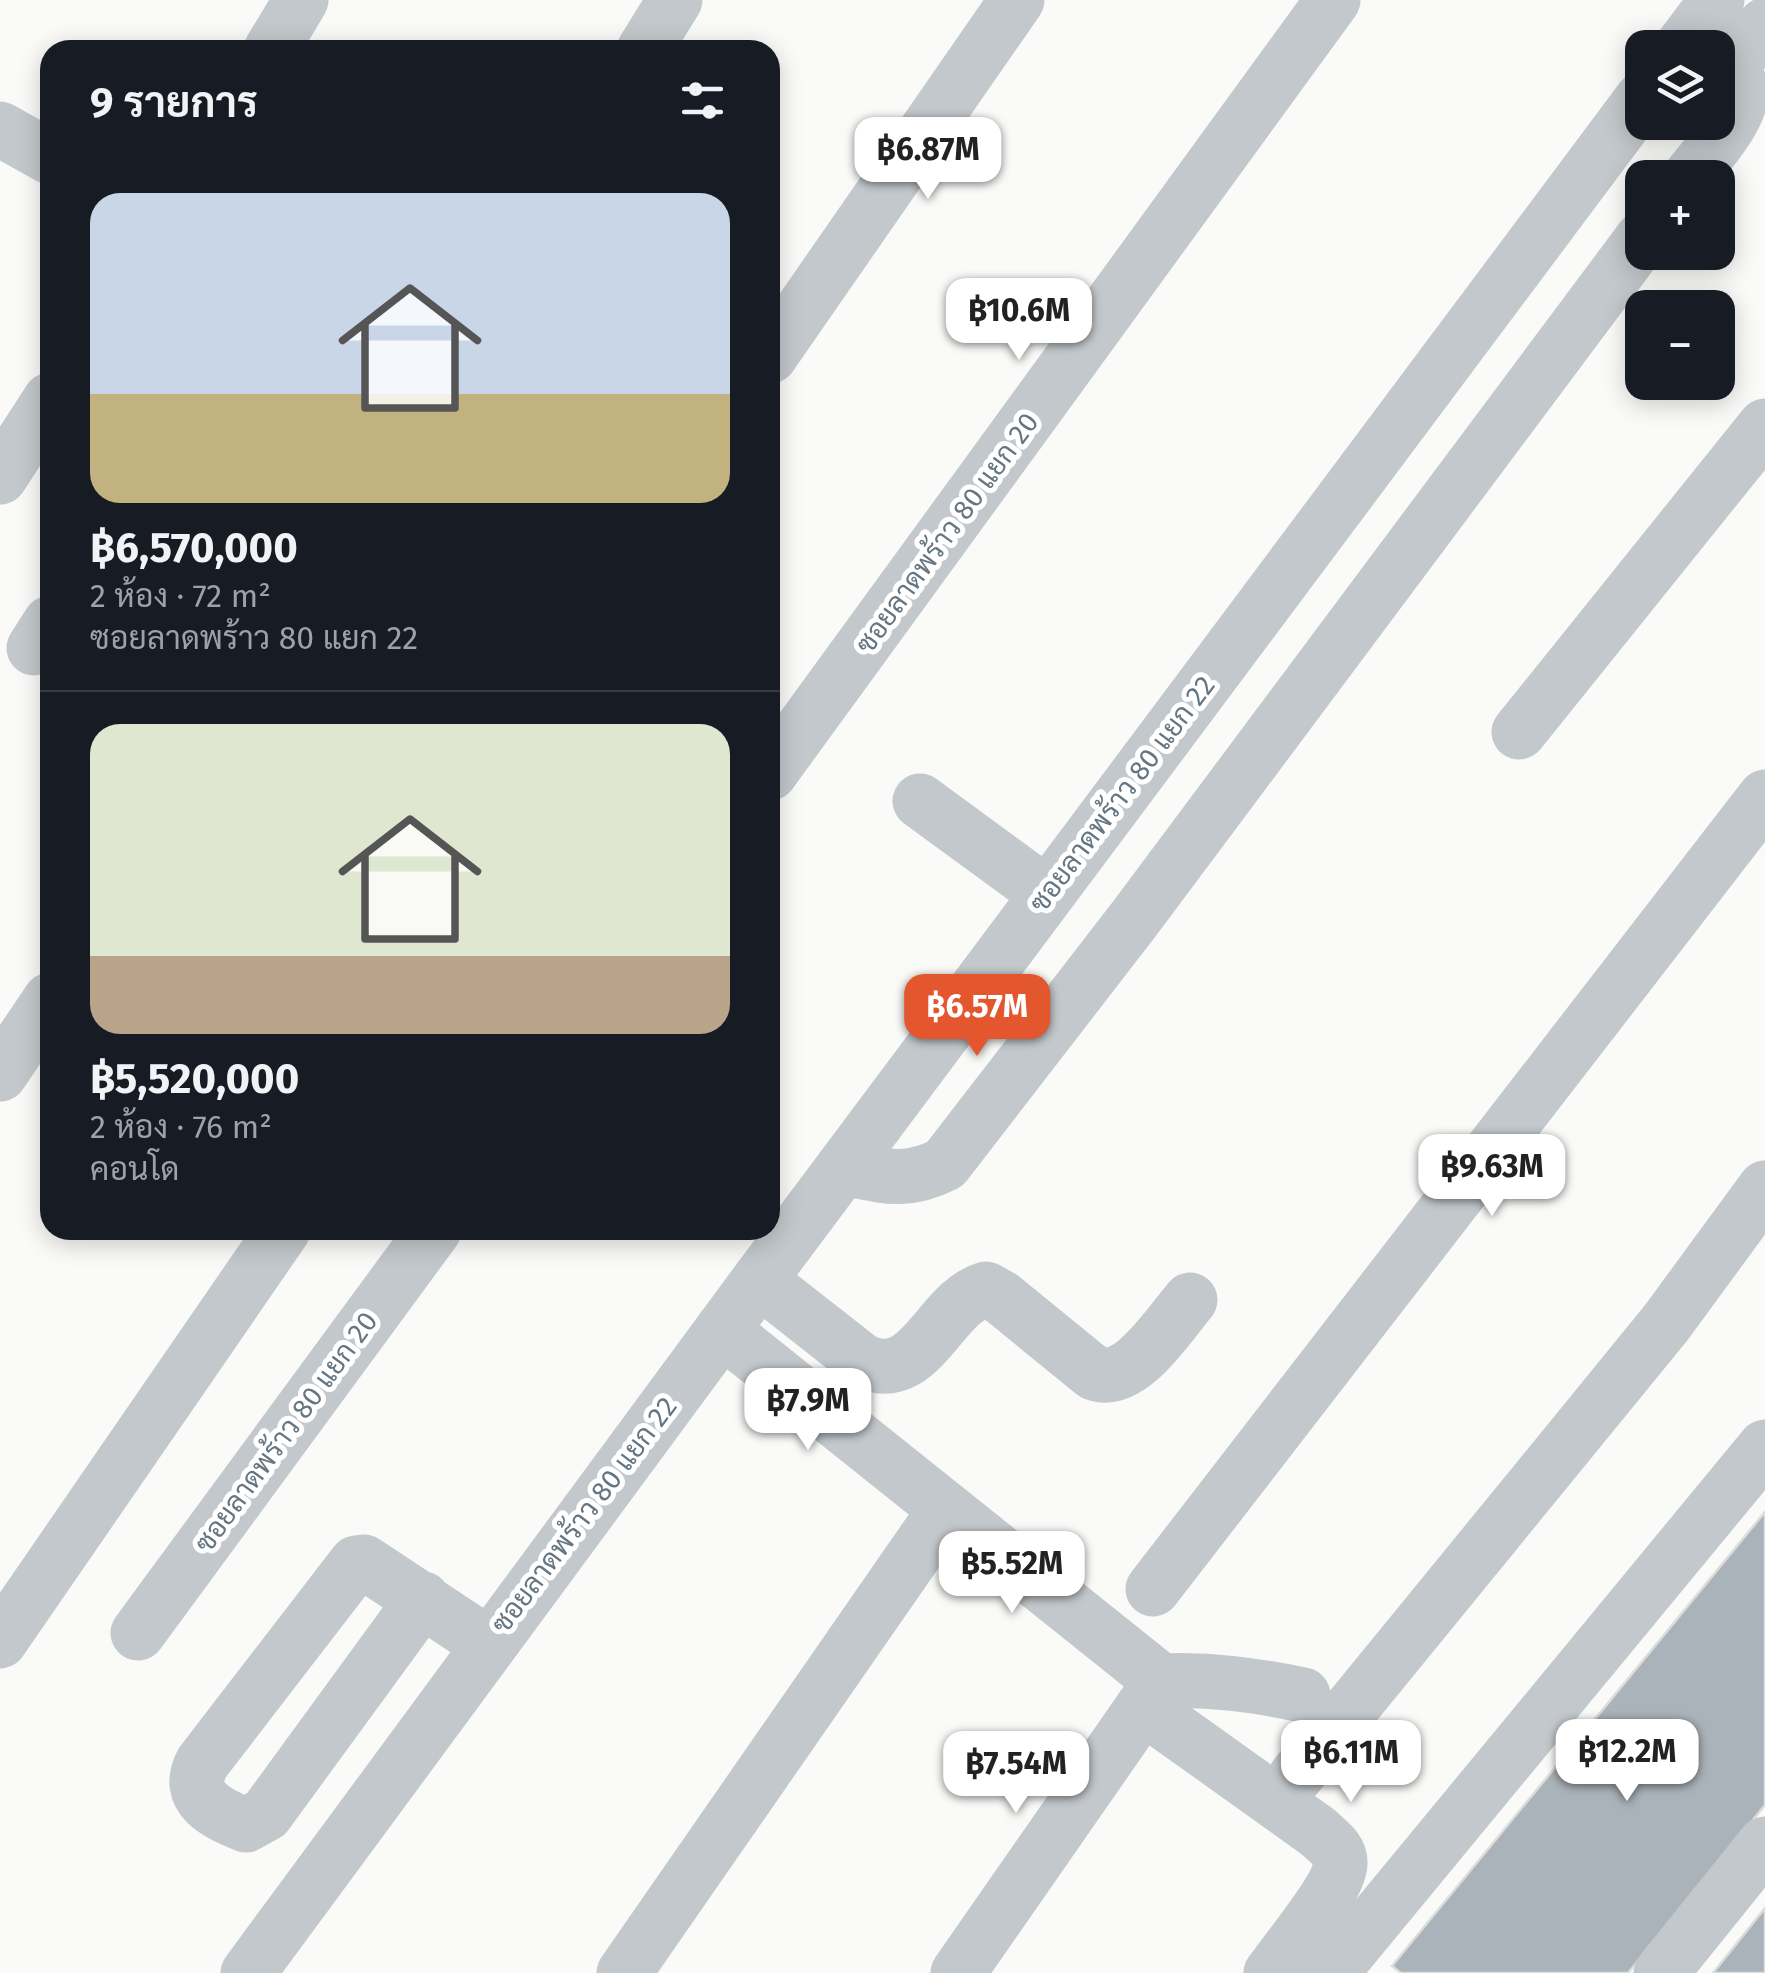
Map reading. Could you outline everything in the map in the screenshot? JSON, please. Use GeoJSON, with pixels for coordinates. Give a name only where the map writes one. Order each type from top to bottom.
{"type":"FeatureCollection","features":[{"type":"Feature","properties":{"kind":"street"},"geometry":{"type":"LineString","coordinates":[[277,40],[301,0]]}},
{"type":"Feature","properties":{"kind":"street"},"geometry":{"type":"LineString","coordinates":[[650,40],[675,0]]}},
{"type":"Feature","properties":{"kind":"street"},"geometry":{"type":"LineString","coordinates":[[780,342],[1017,0]]}},
{"type":"Feature","properties":{"kind":"street","name":"ซอยลาดพร้าว 80 แยก 20"},"geometry":{"type":"LineString","coordinates":[[780,759],[1333,0]]}},
{"type":"Feature","properties":{"kind":"street"},"geometry":{"type":"LineString","coordinates":[[1735,34],[1765,25]]}},
{"type":"Feature","properties":{"kind":"street"},"geometry":{"type":"LineString","coordinates":[[1735,80],[1741,88],[1735,113]]}},
{"type":"Feature","properties":{"kind":"street","name":"ซอยลาดพร้าว 80 แยก 22"},"geometry":{"type":"LineString","coordinates":[[248,1973],[758,1280],[1625,123]]}},
{"type":"Feature","properties":{"kind":"street"},"geometry":{"type":"LineString","coordinates":[[0,129],[40,151]]}},
{"type":"Feature","properties":{"kind":"street"},"geometry":{"type":"LineString","coordinates":[[1703,160],[1718,140]]}},
{"type":"Feature","properties":{"kind":"street"},"geometry":{"type":"LineString","coordinates":[[843,1168],[896,1178],[920,1176],[945,1164],[1135,918],[1625,262]]}},
{"type":"Feature","properties":{"kind":"street"},"geometry":{"type":"LineString","coordinates":[[1422,394],[1488,443]]}},
{"type":"Feature","properties":{"kind":"street"},"geometry":{"type":"LineString","coordinates":[[0,478],[40,420]]}},
{"type":"Feature","properties":{"kind":"street"},"geometry":{"type":"LineString","coordinates":[[1519,732],[1765,426]]}},
{"type":"Feature","properties":{"kind":"street"},"geometry":{"type":"LineString","coordinates":[[1153,1590],[1765,797]]}},
{"type":"Feature","properties":{"kind":"street"},"geometry":{"type":"LineString","coordinates":[[920,801],[1047,894]]}},
{"type":"Feature","properties":{"kind":"street"},"geometry":{"type":"LineString","coordinates":[[0,1074],[40,1015]]}},
{"type":"Feature","properties":{"kind":"street"},"geometry":{"type":"LineString","coordinates":[[1296,1776],[1666,1323],[1765,1188]]}},
{"type":"Feature","properties":{"kind":"street"},"geometry":{"type":"LineString","coordinates":[[0,1641],[276,1240]]}},
{"type":"Feature","properties":{"kind":"street","name":"ซอยลาดพร้าว 80 แยก 20"},"geometry":{"type":"LineString","coordinates":[[138,1633],[427,1240]]}},
{"type":"Feature","properties":{"kind":"street"},"geometry":{"type":"LineString","coordinates":[[758,1280],[861,1360],[879,1368],[894,1367],[915,1354],[974,1293],[986,1290],[1002,1298],[1094,1373],[1119,1375],[1138,1361],[1190,1300]]}},
{"type":"Feature","properties":{"kind":"street"},"geometry":{"type":"LineString","coordinates":[[722,1330],[946,1509],[1152,1694],[1337,1850],[1340,1864],[1334,1884],[1271,1973]]}},
{"type":"Feature","properties":{"kind":"street"},"geometry":{"type":"LineString","coordinates":[[1338,1971],[1765,1447]]}},
{"type":"Feature","properties":{"kind":"street"},"geometry":{"type":"LineString","coordinates":[[624,1973],[946,1509]]}},
{"type":"Feature","properties":{"kind":"street"},"geometry":{"type":"LineString","coordinates":[[423,1599],[266,1814],[246,1825],[208,1804],[197,1791],[195,1776],[202,1763],[349,1569],[364,1562],[423,1599],[488,1644]]}},
{"type":"Feature","properties":{"kind":"street"},"geometry":{"type":"LineString","coordinates":[[958,1973],[1152,1694],[1202,1679],[1241,1682],[1303,1696]]}},
{"type":"Feature","properties":{"kind":"street"},"geometry":{"type":"LineString","coordinates":[[1661,1973],[1765,1844]]}},
{"type":"Feature","properties":{"kind":"building"},"geometry":{"type":"Polygon","coordinates":[[[1765,1512],[1765,1805],[1628,1973],[1401,1973],[1392,1966],[1765,1512]]]}},
{"type":"Feature","properties":{"kind":"building"},"geometry":{"type":"Polygon","coordinates":[[[1765,1908],[1765,1973],[1713,1973],[1765,1908]]]}}]}
